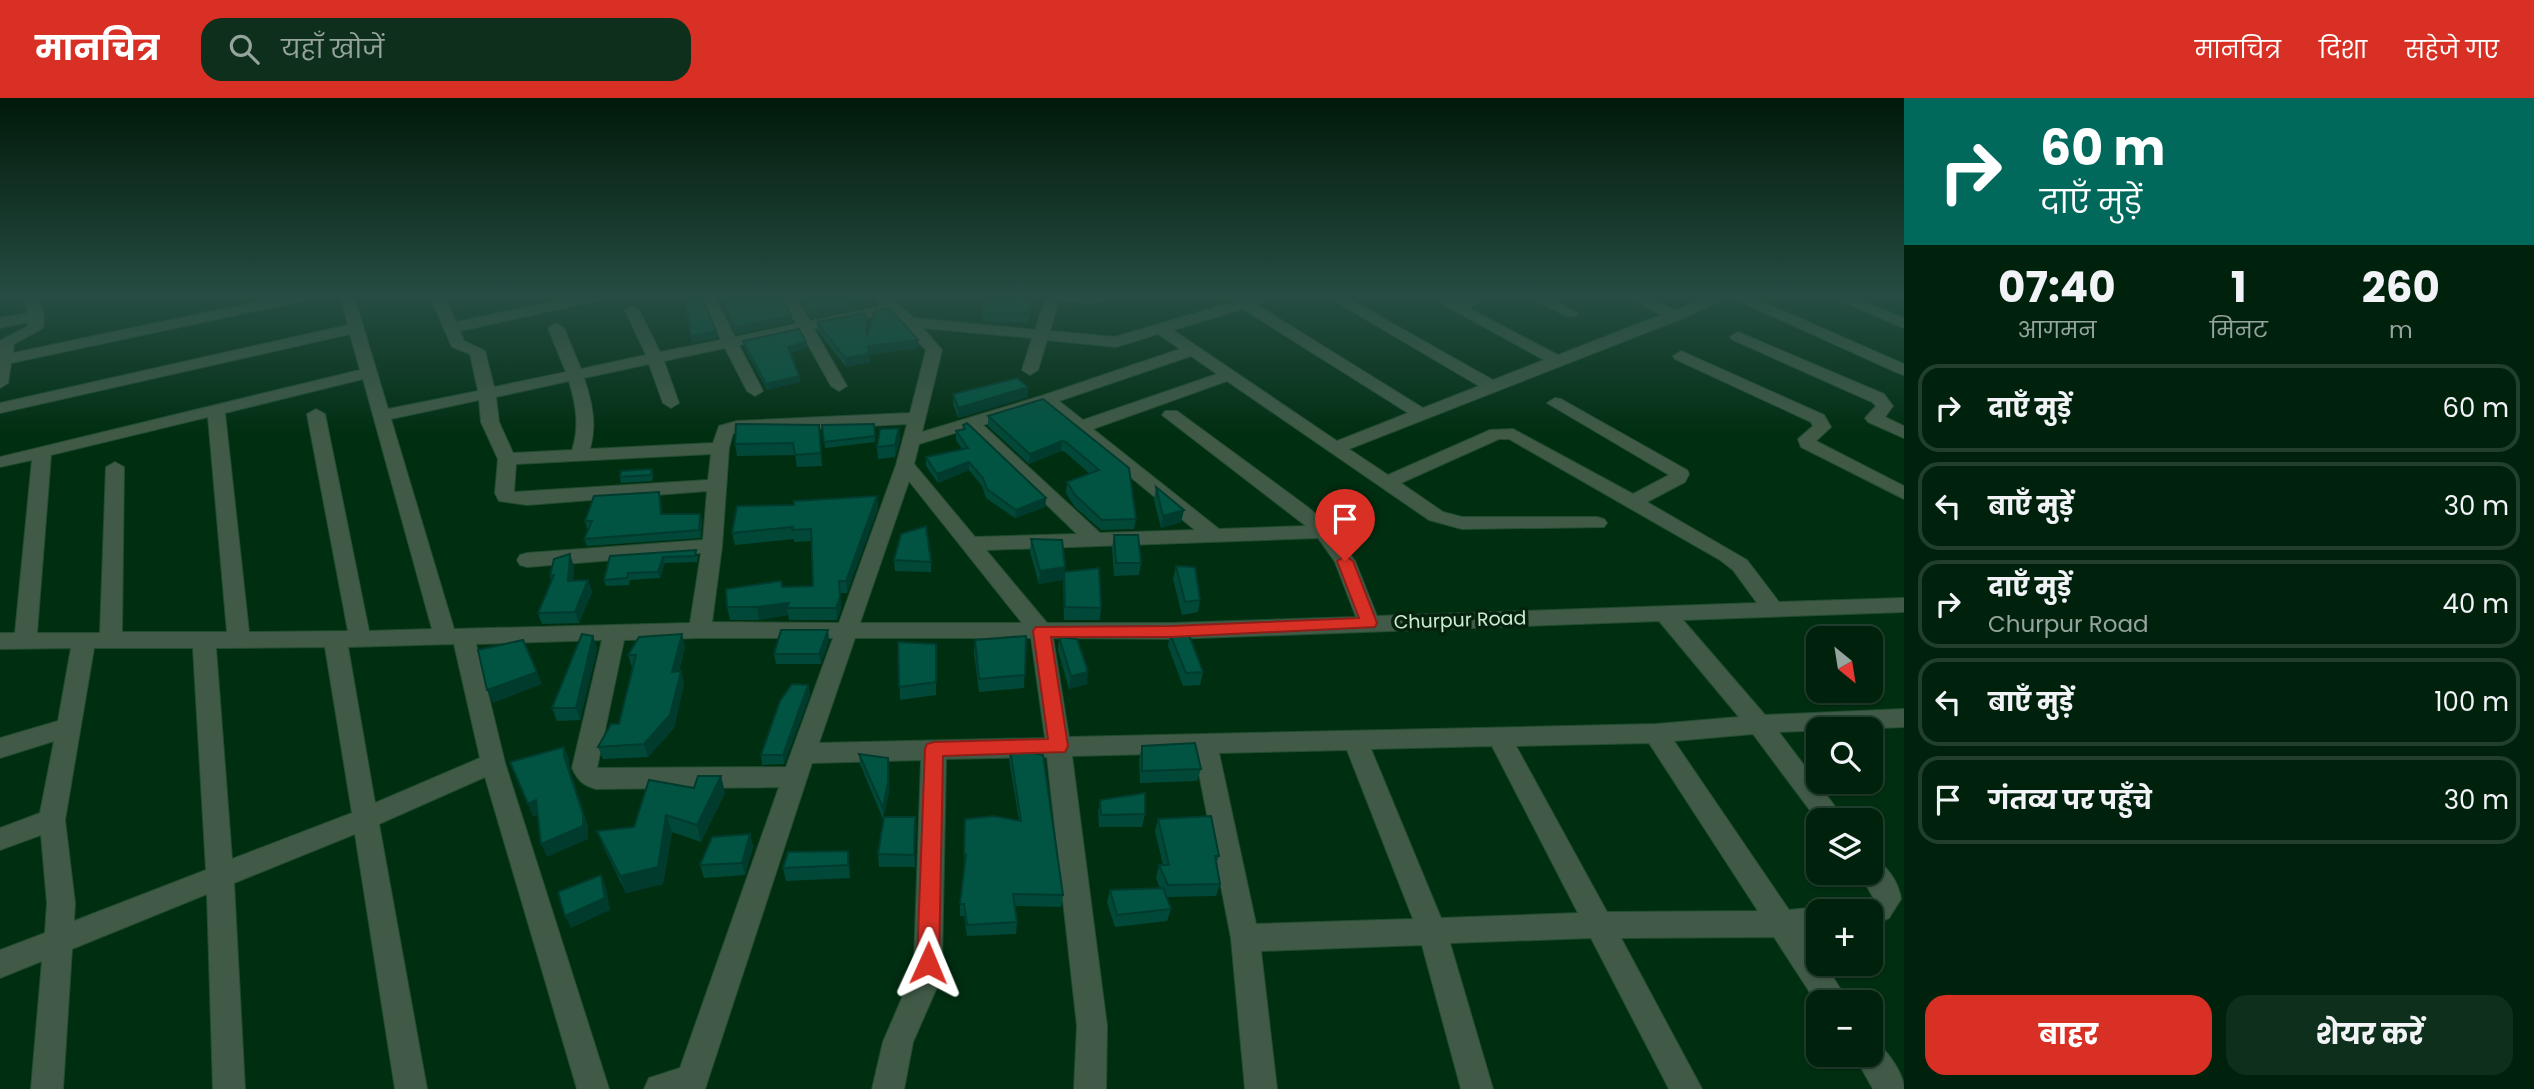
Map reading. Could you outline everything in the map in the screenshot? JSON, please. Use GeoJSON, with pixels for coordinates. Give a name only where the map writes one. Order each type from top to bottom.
{"type":"FeatureCollection","features":[{"type":"Feature","properties":{"kind":"street"},"geometry":{"type":"LineString","coordinates":[[0,383],[7,342]]}},
{"type":"Feature","properties":{"kind":"street"},"geometry":{"type":"LineString","coordinates":[[4,360],[88,342]]}},
{"type":"Feature","properties":{"kind":"street"},"geometry":{"type":"LineString","coordinates":[[0,408],[293,342]]}},
{"type":"Feature","properties":{"kind":"street"},"geometry":{"type":"LineString","coordinates":[[360,342],[381,416],[454,635],[593,1089]]}},
{"type":"Feature","properties":{"kind":"street"},"geometry":{"type":"LineString","coordinates":[[457,342],[477,351],[490,422],[507,459],[504,493],[510,499],[718,485]]}},
{"type":"Feature","properties":{"kind":"street"},"geometry":{"type":"LineString","coordinates":[[561,342],[586,418],[580,455]]}},
{"type":"Feature","properties":{"kind":"street"},"geometry":{"type":"LineString","coordinates":[[647,342],[671,403]]}},
{"type":"Feature","properties":{"kind":"street"},"geometry":{"type":"LineString","coordinates":[[381,416],[736,342]]}},
{"type":"Feature","properties":{"kind":"street"},"geometry":{"type":"LineString","coordinates":[[815,342],[839,386]]}},
{"type":"Feature","properties":{"kind":"street"},"geometry":{"type":"LineString","coordinates":[[660,1089],[690,1085],[905,465],[934,350],[927,342]]}},
{"type":"Feature","properties":{"kind":"street"},"geometry":{"type":"LineString","coordinates":[[1030,370],[1039,342]]}},
{"type":"Feature","properties":{"kind":"street"},"geometry":{"type":"LineString","coordinates":[[1182,342],[1436,516],[1451,521],[1597,523]]}},
{"type":"Feature","properties":{"kind":"street"},"geometry":{"type":"LineString","coordinates":[[1307,342],[1421,414]]}},
{"type":"Feature","properties":{"kind":"street"},"geometry":{"type":"LineString","coordinates":[[1414,342],[1493,387]]}},
{"type":"Feature","properties":{"kind":"street"},"geometry":{"type":"LineString","coordinates":[[1522,342],[1559,362]]}},
{"type":"Feature","properties":{"kind":"street"},"geometry":{"type":"LineString","coordinates":[[1337,447],[1609,342]]}},
{"type":"Feature","properties":{"kind":"street"},"geometry":{"type":"LineString","coordinates":[[1750,342],[1878,398],[1885,405],[1874,418],[1904,433]]}},
{"type":"Feature","properties":{"kind":"street"},"geometry":{"type":"LineString","coordinates":[[1838,342],[1904,372]]}},
{"type":"Feature","properties":{"kind":"street"},"geometry":{"type":"LineString","coordinates":[[733,343],[755,391]]}},
{"type":"Feature","properties":{"kind":"street"},"geometry":{"type":"LineString","coordinates":[[911,441],[1048,400],[1194,350]]}},
{"type":"Feature","properties":{"kind":"street"},"geometry":{"type":"LineString","coordinates":[[1681,355],[1818,419],[1822,427],[1807,439],[1807,443],[1904,493]]}},
{"type":"Feature","properties":{"kind":"street"},"geometry":{"type":"LineString","coordinates":[[1869,394],[1904,372]]}},
{"type":"Feature","properties":{"kind":"street"},"geometry":{"type":"LineString","coordinates":[[0,462],[368,373]]}},
{"type":"Feature","properties":{"kind":"street"},"geometry":{"type":"LineString","coordinates":[[1081,427],[1230,374]]}},
{"type":"Feature","properties":{"kind":"street"},"geometry":{"type":"LineString","coordinates":[[1048,400],[1216,537]]}},
{"type":"Feature","properties":{"kind":"street"},"geometry":{"type":"LineString","coordinates":[[1555,403],[1680,474],[1678,478],[1633,501]]}},
{"type":"Feature","properties":{"kind":"street"},"geometry":{"type":"LineString","coordinates":[[216,409],[239,640]]}},
{"type":"Feature","properties":{"kind":"street"},"geometry":{"type":"LineString","coordinates":[[316,414],[347,639],[364,819],[411,1089]]}},
{"type":"Feature","properties":{"kind":"street"},"geometry":{"type":"LineString","coordinates":[[1171,415],[1324,531],[1345,561],[1369,623]]}},
{"type":"Feature","properties":{"kind":"street"},"geometry":{"type":"LineString","coordinates":[[700,630],[712,546],[723,434],[732,427],[918,418]]}},
{"type":"Feature","properties":{"kind":"street"},"geometry":{"type":"LineString","coordinates":[[972,424],[1095,540]]}},
{"type":"Feature","properties":{"kind":"street"},"geometry":{"type":"LineString","coordinates":[[1388,482],[1496,433],[1506,432],[1521,437],[1734,559],[1773,609]]}},
{"type":"Feature","properties":{"kind":"street"},"geometry":{"type":"LineString","coordinates":[[507,459],[720,448]]}},
{"type":"Feature","properties":{"kind":"street"},"geometry":{"type":"LineString","coordinates":[[25,641],[42,452]]}},
{"type":"Feature","properties":{"kind":"street"},"geometry":{"type":"LineString","coordinates":[[905,465],[1041,631],[1058,746],[1092,1026],[1090,1089]]}},
{"type":"Feature","properties":{"kind":"street"},"geometry":{"type":"LineString","coordinates":[[111,641],[115,467]]}},
{"type":"Feature","properties":{"kind":"street"},"geometry":{"type":"LineString","coordinates":[[971,544],[1324,531]]}},
{"type":"Feature","properties":{"kind":"street"},"geometry":{"type":"LineString","coordinates":[[527,560],[712,546]]}},
{"type":"Feature","properties":{"kind":"street","name":"Churpur Road"},"geometry":{"type":"LineString","coordinates":[[0,641],[347,639],[700,630],[1171,631],[1904,605]]}},
{"type":"Feature","properties":{"kind":"street"},"geometry":{"type":"LineString","coordinates":[[1665,614],[1759,724],[1823,808]]}},
{"type":"Feature","properties":{"kind":"street"},"geometry":{"type":"LineString","coordinates":[[615,632],[584,768],[588,775],[596,779],[800,765],[934,749],[1656,733],[1759,724],[1904,718]]}},
{"type":"Feature","properties":{"kind":"street"},"geometry":{"type":"LineString","coordinates":[[47,1089],[59,940],[60,879],[52,820],[83,640]]}},
{"type":"Feature","properties":{"kind":"street"},"geometry":{"type":"LineString","coordinates":[[204,641],[220,875],[229,1089]]}},
{"type":"Feature","properties":{"kind":"street"},"geometry":{"type":"LineString","coordinates":[[0,748],[66,728]]}},
{"type":"Feature","properties":{"kind":"street"},"geometry":{"type":"LineString","coordinates":[[1656,733],[1825,990]]}},
{"type":"Feature","properties":{"kind":"street"},"geometry":{"type":"LineString","coordinates":[[1499,736],[1686,1089]]}},
{"type":"Feature","properties":{"kind":"street"},"geometry":{"type":"LineString","coordinates":[[1355,740],[1432,931],[1476,1089]]}},
{"type":"Feature","properties":{"kind":"street"},"geometry":{"type":"LineString","coordinates":[[1205,744],[1245,938],[1262,1089]]}},
{"type":"Feature","properties":{"kind":"street"},"geometry":{"type":"LineString","coordinates":[[888,1089],[898,1042],[923,985],[928,963],[934,749]]}},
{"type":"Feature","properties":{"kind":"street"},"geometry":{"type":"LineString","coordinates":[[0,964],[364,819],[493,763]]}},
{"type":"Feature","properties":{"kind":"street"},"geometry":{"type":"LineString","coordinates":[[0,839],[52,820]]}},
{"type":"Feature","properties":{"kind":"street"},"geometry":{"type":"LineString","coordinates":[[1881,885],[1887,893],[1883,908]]}},
{"type":"Feature","properties":{"kind":"street"},"geometry":{"type":"LineString","coordinates":[[1245,938],[1600,925],[1782,924],[1806,921]]}},
{"type":"Feature","properties":{"kind":"street"},"geometry":{"type":"LineString","coordinates":[[1876,1067],[1891,1089]]}},
{"type":"Feature","properties":{"kind":"building"},"geometry":{"type":"Polygon","coordinates":[[[744,342],[805,342],[788,347],[799,376],[766,384],[744,342]]]}},
{"type":"Feature","properties":{"kind":"building"},"geometry":{"type":"Polygon","coordinates":[[[833,342],[899,342],[868,346],[869,354],[845,358],[833,342]]]}},
{"type":"Feature","properties":{"kind":"building"},"geometry":{"type":"Polygon","coordinates":[[[1017,378],[1028,387],[958,408],[953,394],[1017,378]]]}},
{"type":"Feature","properties":{"kind":"building"},"geometry":{"type":"Polygon","coordinates":[[[1043,399],[1129,468],[1136,519],[1102,520],[1075,495],[1067,482],[1099,470],[1066,442],[1062,441],[1030,454],[988,416],[1043,399]]]}},
{"type":"Feature","properties":{"kind":"building"},"geometry":{"type":"Polygon","coordinates":[[[967,423],[1046,498],[1016,510],[987,489],[983,478],[969,462],[937,474],[926,457],[968,448],[956,431],[965,429],[963,425],[967,423]]]}},
{"type":"Feature","properties":{"kind":"building"},"geometry":{"type":"Polygon","coordinates":[[[736,424],[819,425],[821,453],[795,455],[793,443],[735,444],[736,424]]]}},
{"type":"Feature","properties":{"kind":"building"},"geometry":{"type":"Polygon","coordinates":[[[874,424],[875,436],[824,442],[822,425],[874,424]]]}},
{"type":"Feature","properties":{"kind":"building"},"geometry":{"type":"Polygon","coordinates":[[[899,428],[895,445],[877,447],[880,429],[899,428]]]}},
{"type":"Feature","properties":{"kind":"building"},"geometry":{"type":"Polygon","coordinates":[[[652,469],[651,475],[620,477],[621,471],[652,469]]]}},
{"type":"Feature","properties":{"kind":"building"},"geometry":{"type":"Polygon","coordinates":[[[1156,487],[1184,510],[1163,516],[1156,487]]]}},
{"type":"Feature","properties":{"kind":"building"},"geometry":{"type":"Polygon","coordinates":[[[659,492],[661,514],[700,514],[699,530],[584,539],[592,521],[585,521],[594,496],[659,492]]]}},
{"type":"Feature","properties":{"kind":"building"},"geometry":{"type":"Polygon","coordinates":[[[877,496],[846,581],[839,581],[840,597],[836,608],[787,608],[789,603],[727,607],[726,589],[781,581],[782,587],[813,586],[811,529],[792,530],[793,527],[732,533],[737,506],[794,505],[794,501],[877,496]]]}},
{"type":"Feature","properties":{"kind":"building"},"geometry":{"type":"Polygon","coordinates":[[[926,526],[931,562],[894,560],[901,534],[926,526]]]}},
{"type":"Feature","properties":{"kind":"building"},"geometry":{"type":"Polygon","coordinates":[[[1114,535],[1138,535],[1141,563],[1116,563],[1114,535]]]}},
{"type":"Feature","properties":{"kind":"building"},"geometry":{"type":"Polygon","coordinates":[[[1031,539],[1062,540],[1065,567],[1040,571],[1031,539]]]}},
{"type":"Feature","properties":{"kind":"building"},"geometry":{"type":"Polygon","coordinates":[[[696,550],[695,556],[663,557],[658,572],[628,573],[627,578],[604,580],[610,556],[696,550]]]}},
{"type":"Feature","properties":{"kind":"building"},"geometry":{"type":"Polygon","coordinates":[[[570,554],[568,581],[588,580],[575,612],[538,613],[554,575],[550,576],[554,559],[570,554]]]}},
{"type":"Feature","properties":{"kind":"building"},"geometry":{"type":"Polygon","coordinates":[[[1176,566],[1195,567],[1200,600],[1185,602],[1176,566]]]}},
{"type":"Feature","properties":{"kind":"building"},"geometry":{"type":"Polygon","coordinates":[[[1099,568],[1101,608],[1065,607],[1064,572],[1099,568]]]}},
{"type":"Feature","properties":{"kind":"building"},"geometry":{"type":"Polygon","coordinates":[[[781,630],[828,630],[819,654],[774,654],[781,630]]]}},
{"type":"Feature","properties":{"kind":"building"},"geometry":{"type":"Polygon","coordinates":[[[1188,632],[1203,672],[1186,673],[1170,634],[1188,632]]]}},
{"type":"Feature","properties":{"kind":"building"},"geometry":{"type":"Polygon","coordinates":[[[582,634],[593,636],[576,708],[552,708],[582,634]]]}},
{"type":"Feature","properties":{"kind":"building"},"geometry":{"type":"Polygon","coordinates":[[[682,634],[672,672],[681,671],[670,715],[644,744],[598,747],[611,724],[619,724],[636,655],[628,655],[639,637],[682,634]]]}},
{"type":"Feature","properties":{"kind":"building"},"geometry":{"type":"Polygon","coordinates":[[[1026,636],[1025,675],[979,679],[975,640],[1026,636]]]}},
{"type":"Feature","properties":{"kind":"building"},"geometry":{"type":"Polygon","coordinates":[[[1059,637],[1077,639],[1088,672],[1071,676],[1059,637]]]}},
{"type":"Feature","properties":{"kind":"building"},"geometry":{"type":"Polygon","coordinates":[[[523,640],[537,672],[487,690],[478,650],[523,640]]]}},
{"type":"Feature","properties":{"kind":"building"},"geometry":{"type":"Polygon","coordinates":[[[898,642],[936,644],[936,682],[899,687],[898,642]]]}},
{"type":"Feature","properties":{"kind":"building"},"geometry":{"type":"Polygon","coordinates":[[[792,684],[808,685],[783,755],[761,755],[780,701],[792,684]]]}},
{"type":"Feature","properties":{"kind":"building"},"geometry":{"type":"Polygon","coordinates":[[[1195,743],[1201,769],[1142,771],[1142,746],[1195,743]]]}},
{"type":"Feature","properties":{"kind":"building"},"geometry":{"type":"Polygon","coordinates":[[[564,747],[564,756],[583,814],[583,826],[541,844],[536,800],[528,804],[510,762],[564,747]]]}},
{"type":"Feature","properties":{"kind":"building"},"geometry":{"type":"Polygon","coordinates":[[[1010,748],[1043,755],[1063,895],[1013,894],[1017,922],[967,925],[964,904],[960,904],[966,854],[965,819],[994,816],[1021,821],[1010,748]]]}},
{"type":"Feature","properties":{"kind":"building"},"geometry":{"type":"Polygon","coordinates":[[[859,754],[888,758],[888,782],[883,808],[859,754]]]}},
{"type":"Feature","properties":{"kind":"building"},"geometry":{"type":"Polygon","coordinates":[[[698,776],[721,776],[697,825],[666,815],[658,867],[620,876],[597,831],[634,827],[649,780],[694,788],[698,776]]]}},
{"type":"Feature","properties":{"kind":"building"},"geometry":{"type":"Polygon","coordinates":[[[1145,793],[1145,814],[1101,815],[1100,800],[1145,793]]]}},
{"type":"Feature","properties":{"kind":"building"},"geometry":{"type":"Polygon","coordinates":[[[1211,816],[1219,856],[1215,856],[1220,884],[1168,885],[1159,865],[1169,865],[1158,819],[1211,816]]]}},
{"type":"Feature","properties":{"kind":"building"},"geometry":{"type":"Polygon","coordinates":[[[884,817],[915,817],[914,855],[878,854],[884,817]]]}},
{"type":"Feature","properties":{"kind":"building"},"geometry":{"type":"Polygon","coordinates":[[[750,834],[742,863],[700,865],[712,837],[750,834]]]}},
{"type":"Feature","properties":{"kind":"building"},"geometry":{"type":"Polygon","coordinates":[[[848,851],[848,865],[783,868],[788,852],[848,851]]]}},
{"type":"Feature","properties":{"kind":"building"},"geometry":{"type":"Polygon","coordinates":[[[601,875],[605,898],[565,916],[558,892],[601,875]]]}},
{"type":"Feature","properties":{"kind":"building"},"geometry":{"type":"Polygon","coordinates":[[[1163,888],[1171,909],[1117,915],[1110,890],[1163,888]]]}},
{"type":"Feature","properties":{"kind":"route"},"geometry":{"type":"LineString","coordinates":[[928,963],[934,749],[1058,746],[1041,631],[1171,631],[1369,623],[1345,561]]}}]}
